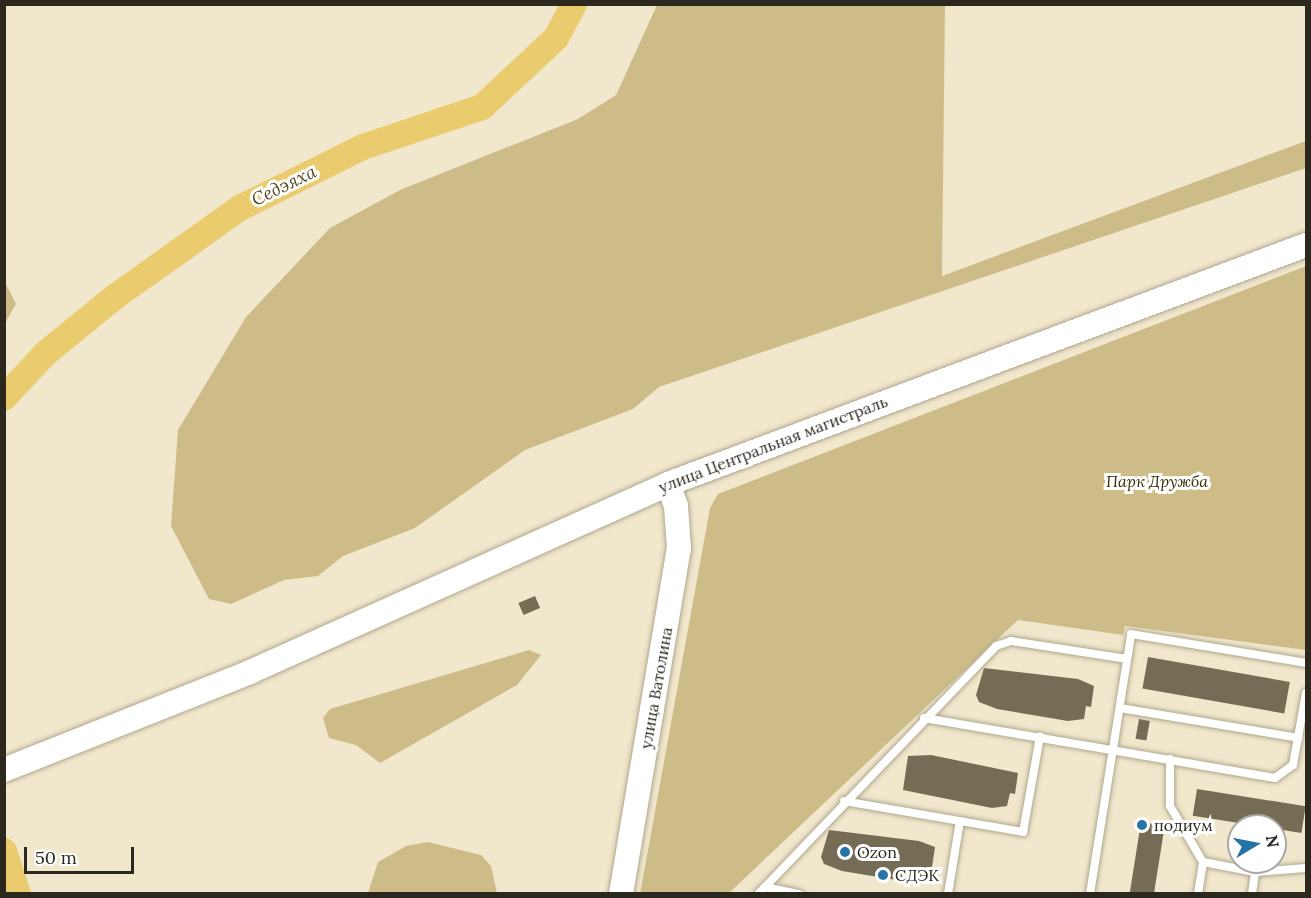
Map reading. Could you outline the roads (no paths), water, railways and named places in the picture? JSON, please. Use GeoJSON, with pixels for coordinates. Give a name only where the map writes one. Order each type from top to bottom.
{"type":"FeatureCollection","features":[{"type":"Feature","properties":{"kind":"main road","name":"улица Центральная магистраль"},"geometry":{"type":"LineString","coordinates":[[4,770],[250,672],[668,484],[1306,245]]}},
{"type":"Feature","properties":{"kind":"main road","name":"улица Ватолина"},"geometry":{"type":"LineString","coordinates":[[621,894],[679,549],[676,506],[668,484]]}},
{"type":"Feature","properties":{"kind":"lane"},"geometry":{"type":"LineString","coordinates":[[1090,894],[1131,634],[1306,663]]}},
{"type":"Feature","properties":{"kind":"lane"},"geometry":{"type":"LineString","coordinates":[[761,890],[924,718],[1004,642],[1127,659]]}},
{"type":"Feature","properties":{"kind":"lane"},"geometry":{"type":"LineString","coordinates":[[924,718],[1275,778],[1290,771],[1296,754],[1306,693]]}},
{"type":"Feature","properties":{"kind":"lane"},"geometry":{"type":"LineString","coordinates":[[1120,708],[1299,738]]}},
{"type":"Feature","properties":{"kind":"lane"},"geometry":{"type":"LineString","coordinates":[[844,801],[1023,832],[1040,737]]}},
{"type":"Feature","properties":{"kind":"lane"},"geometry":{"type":"LineString","coordinates":[[1296,754],[1306,755]]}},
{"type":"Feature","properties":{"kind":"lane"},"geometry":{"type":"LineString","coordinates":[[1170,759],[1170,806],[1203,862],[1198,894]]}},
{"type":"Feature","properties":{"kind":"lane"},"geometry":{"type":"LineString","coordinates":[[948,894],[960,821]]}},
{"type":"Feature","properties":{"kind":"lane"},"geometry":{"type":"LineString","coordinates":[[1203,862],[1227,867]]}},
{"type":"Feature","properties":{"kind":"lane"},"geometry":{"type":"LineString","coordinates":[[1287,869],[1306,868]]}},
{"type":"Feature","properties":{"kind":"lane"},"geometry":{"type":"LineString","coordinates":[[1252,894],[1255,874]]}},
{"type":"Feature","properties":{"kind":"lane"},"geometry":{"type":"LineString","coordinates":[[761,890],[799,894]]}},
{"type":"Feature","properties":{"kind":"waterway","name":"Седэяха"},"geometry":{"type":"LineString","coordinates":[[4,398],[46,353],[116,296],[240,208],[363,147],[482,107],[556,38],[574,4]]}},
{"type":"Feature","properties":{"kind":"waterway","name":"Седэяха"},"geometry":{"type":"LineString","coordinates":[[4,851],[18,894]]}},
{"type":"Feature","properties":{"kind":"place","name":"подиум"},"geometry":{"type":"Point","coordinates":[1142,825]}},
{"type":"Feature","properties":{"kind":"place","name":"Ozon"},"geometry":{"type":"Point","coordinates":[845,852]}},
{"type":"Feature","properties":{"kind":"place","name":"СДЭК"},"geometry":{"type":"Point","coordinates":[883,875]}},
{"type":"Feature","properties":{"kind":"park label","name":"Парк Дружба"},"geometry":{"type":"Point","coordinates":[1157,481]}}]}
